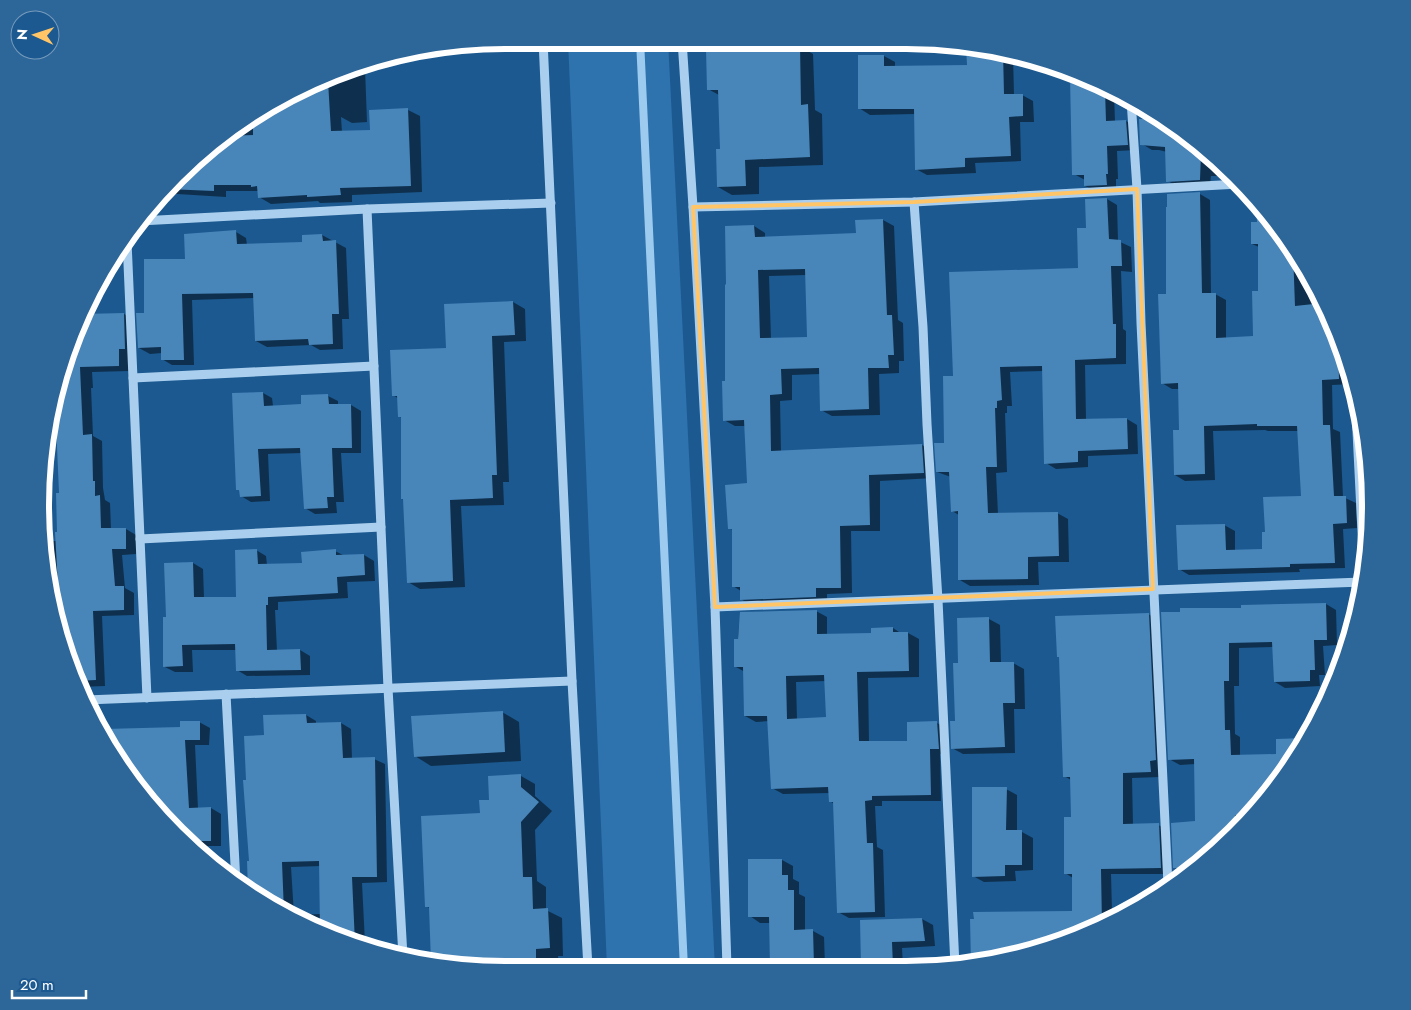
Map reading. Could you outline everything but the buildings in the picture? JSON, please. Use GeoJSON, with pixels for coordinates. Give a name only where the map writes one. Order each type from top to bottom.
{"type":"FeatureCollection","features":[{"type":"Feature","properties":{"kind":"street"},"geometry":{"type":"LineString","coordinates":[[543,49],[572,681],[588,961]]}},
{"type":"Feature","properties":{"kind":"street"},"geometry":{"type":"LineString","coordinates":[[683,49],[715,607],[727,961]]}},
{"type":"Feature","properties":{"kind":"street"},"geometry":{"type":"LineString","coordinates":[[1132,109],[1137,189],[1141,332],[1168,878]]}},
{"type":"Feature","properties":{"kind":"street"},"geometry":{"type":"LineString","coordinates":[[693,207],[914,202],[1231,184]]}},
{"type":"Feature","properties":{"kind":"street"},"geometry":{"type":"LineString","coordinates":[[914,202],[938,600],[955,958]]}},
{"type":"Feature","properties":{"kind":"street"},"geometry":{"type":"LineString","coordinates":[[148,221],[366,209],[551,203]]}},
{"type":"Feature","properties":{"kind":"street"},"geometry":{"type":"LineString","coordinates":[[366,209],[388,688],[403,949]]}},
{"type":"Feature","properties":{"kind":"street"},"geometry":{"type":"LineString","coordinates":[[127,250],[147,698]]}},
{"type":"Feature","properties":{"kind":"street"},"geometry":{"type":"LineString","coordinates":[[133,378],[374,366]]}},
{"type":"Feature","properties":{"kind":"street"},"geometry":{"type":"LineString","coordinates":[[1358,442],[1361,521]]}},
{"type":"Feature","properties":{"kind":"street"},"geometry":{"type":"LineString","coordinates":[[140,539],[381,527]]}},
{"type":"Feature","properties":{"kind":"street"},"geometry":{"type":"LineString","coordinates":[[715,607],[938,600],[1153,589],[1355,582]]}},
{"type":"Feature","properties":{"kind":"street"},"geometry":{"type":"LineString","coordinates":[[93,700],[572,681]]}},
{"type":"Feature","properties":{"kind":"street"},"geometry":{"type":"LineString","coordinates":[[226,694],[235,873]]}},
{"type":"Feature","properties":{"kind":"highlighted area"},"geometry":{"type":"Polygon","coordinates":[[[1137,189],[1153,589],[715,607],[693,207],[914,202],[1137,189]]]}},
{"type":"Feature","properties":{"kind":"shaded area"},"geometry":{"type":"Polygon","coordinates":[[[568,49],[668,49],[715,961],[607,961],[568,49]]]}},
{"type":"Feature","properties":{"kind":"waterway"},"geometry":{"type":"LineString","coordinates":[[640,49],[684,961]]}}]}
